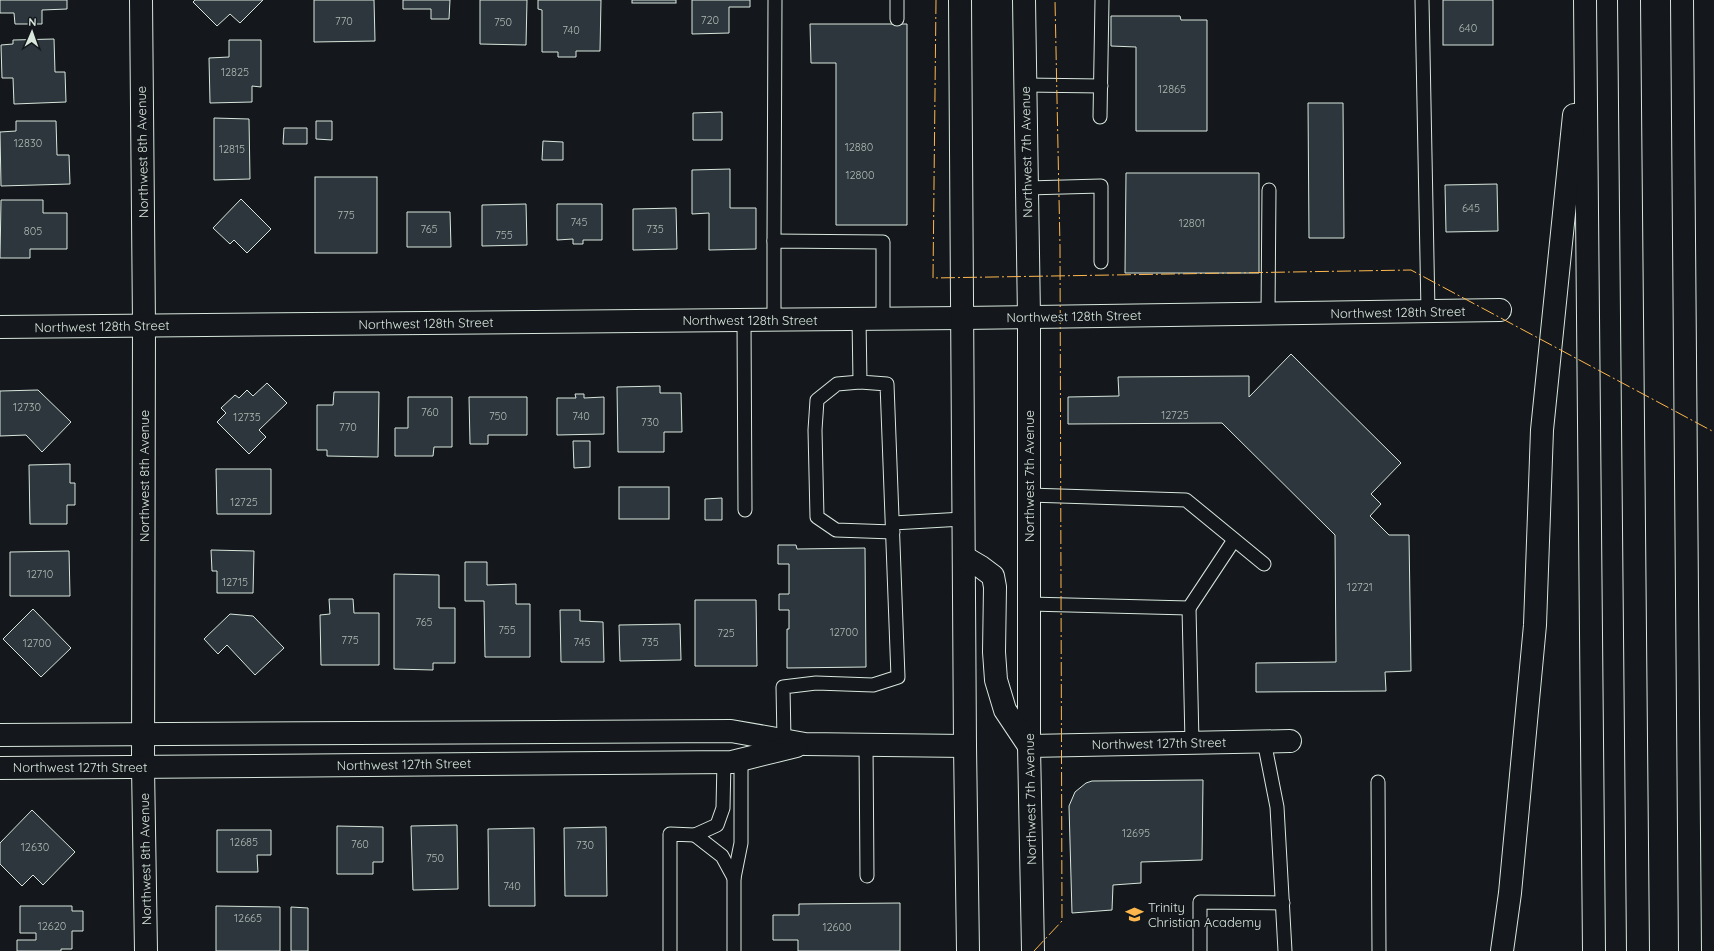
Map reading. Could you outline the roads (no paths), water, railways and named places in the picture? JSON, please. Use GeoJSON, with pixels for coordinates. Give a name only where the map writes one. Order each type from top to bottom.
{"type":"FeatureCollection","features":[{"type":"Feature","properties":{"kind":"main road","name":"Northwest 8th Avenue"},"geometry":{"type":"LineString","coordinates":[[141,0],[144,325],[143,767],[146,951]]}},
{"type":"Feature","properties":{"kind":"main road"},"geometry":{"type":"LineString","coordinates":[[960,0],[963,519],[968,951]]}},
{"type":"Feature","properties":{"kind":"main road","name":"Northwest 7th Avenue"},"geometry":{"type":"LineString","coordinates":[[1024,0],[1029,317],[1029,746],[1033,951]]}},
{"type":"Feature","properties":{"kind":"main road"},"geometry":{"type":"LineString","coordinates":[[1629,0],[1638,951]]}},
{"type":"Feature","properties":{"kind":"main road"},"geometry":{"type":"LineString","coordinates":[[1682,0],[1690,951]]}},
{"type":"Feature","properties":{"kind":"main road"},"geometry":{"type":"LineString","coordinates":[[1502,951],[1510,893],[1535,626],[1542,430],[1585,4]]}},
{"type":"Feature","properties":{"kind":"main road"},"geometry":{"type":"LineString","coordinates":[[1585,4],[1594,951]]}},
{"type":"Feature","properties":{"kind":"main road","name":"Northwest 128th Street"},"geometry":{"type":"LineString","coordinates":[[0,327],[883,319],[1500,310]]}},
{"type":"Feature","properties":{"kind":"main road"},"geometry":{"type":"LineString","coordinates":[[964,557],[993,576],[995,587],[994,652],[996,680],[1005,710],[1029,746]]}},
{"type":"Feature","properties":{"kind":"main road","name":"Northwest 127th Street"},"geometry":{"type":"LineString","coordinates":[[0,735],[731,731],[805,744],[965,746]]}},
{"type":"Feature","properties":{"kind":"main road","name":"Northwest 127th Street"},"geometry":{"type":"LineString","coordinates":[[1029,746],[1290,741]]}},
{"type":"Feature","properties":{"kind":"main road","name":"Northwest 127th Street"},"geometry":{"type":"LineString","coordinates":[[0,768],[732,760],[805,744]]}},
{"type":"Feature","properties":{"kind":"lane"},"geometry":{"type":"LineString","coordinates":[[774,320],[775,0]]}},
{"type":"Feature","properties":{"kind":"lane"},"geometry":{"type":"LineString","coordinates":[[897,0],[897,19]]}},
{"type":"Feature","properties":{"kind":"lane"},"geometry":{"type":"LineString","coordinates":[[1100,117],[1102,0]]}},
{"type":"Feature","properties":{"kind":"lane"},"geometry":{"type":"LineString","coordinates":[[1422,0],[1428,311]]}},
{"type":"Feature","properties":{"kind":"lane"},"geometry":{"type":"LineString","coordinates":[[1025,85],[1100,86]]}},
{"type":"Feature","properties":{"kind":"lane"},"geometry":{"type":"LineString","coordinates":[[1027,188],[1101,186],[1101,262]]}},
{"type":"Feature","properties":{"kind":"lane"},"geometry":{"type":"LineString","coordinates":[[1268,313],[1269,190]]}},
{"type":"Feature","properties":{"kind":"lane"},"geometry":{"type":"LineString","coordinates":[[774,241],[883,242],[883,319]]}},
{"type":"Feature","properties":{"kind":"lane"},"geometry":{"type":"LineString","coordinates":[[859,319],[860,382]]}},
{"type":"Feature","properties":{"kind":"lane"},"geometry":{"type":"LineString","coordinates":[[744,320],[744,510]]}},
{"type":"Feature","properties":{"kind":"lane"},"geometry":{"type":"LineString","coordinates":[[784,740],[784,687],[816,683],[873,685],[898,677],[893,527],[887,384],[860,382],[837,384],[817,400],[814,430],[817,517],[836,530],[893,527],[963,519]]}},
{"type":"Feature","properties":{"kind":"lane"},"geometry":{"type":"LineString","coordinates":[[1029,495],[1186,500],[1264,564]]}},
{"type":"Feature","properties":{"kind":"lane"},"geometry":{"type":"LineString","coordinates":[[1192,742],[1189,608],[1234,540]]}},
{"type":"Feature","properties":{"kind":"lane"},"geometry":{"type":"LineString","coordinates":[[1029,604],[1189,608]]}},
{"type":"Feature","properties":{"kind":"lane"},"geometry":{"type":"LineString","coordinates":[[1264,741],[1277,807],[1285,951]]}},
{"type":"Feature","properties":{"kind":"lane"},"geometry":{"type":"LineString","coordinates":[[866,745],[867,876]]}},
{"type":"Feature","properties":{"kind":"lane"},"geometry":{"type":"LineString","coordinates":[[670,951],[670,834],[695,835],[717,826],[723,808],[732,760]]}},
{"type":"Feature","properties":{"kind":"lane"},"geometry":{"type":"LineString","coordinates":[[732,760],[741,843],[734,878],[734,951]]}},
{"type":"Feature","properties":{"kind":"lane"},"geometry":{"type":"LineString","coordinates":[[1378,782],[1379,951]]}},
{"type":"Feature","properties":{"kind":"lane"},"geometry":{"type":"LineString","coordinates":[[695,835],[722,856],[734,878]]}},
{"type":"Feature","properties":{"kind":"lane"},"geometry":{"type":"LineString","coordinates":[[1200,951],[1200,902],[1283,903]]}},
{"type":"Feature","properties":{"kind":"place","name":"Trinity Christian Academy"},"geometry":{"type":"Point","coordinates":[1135,914]}}]}
